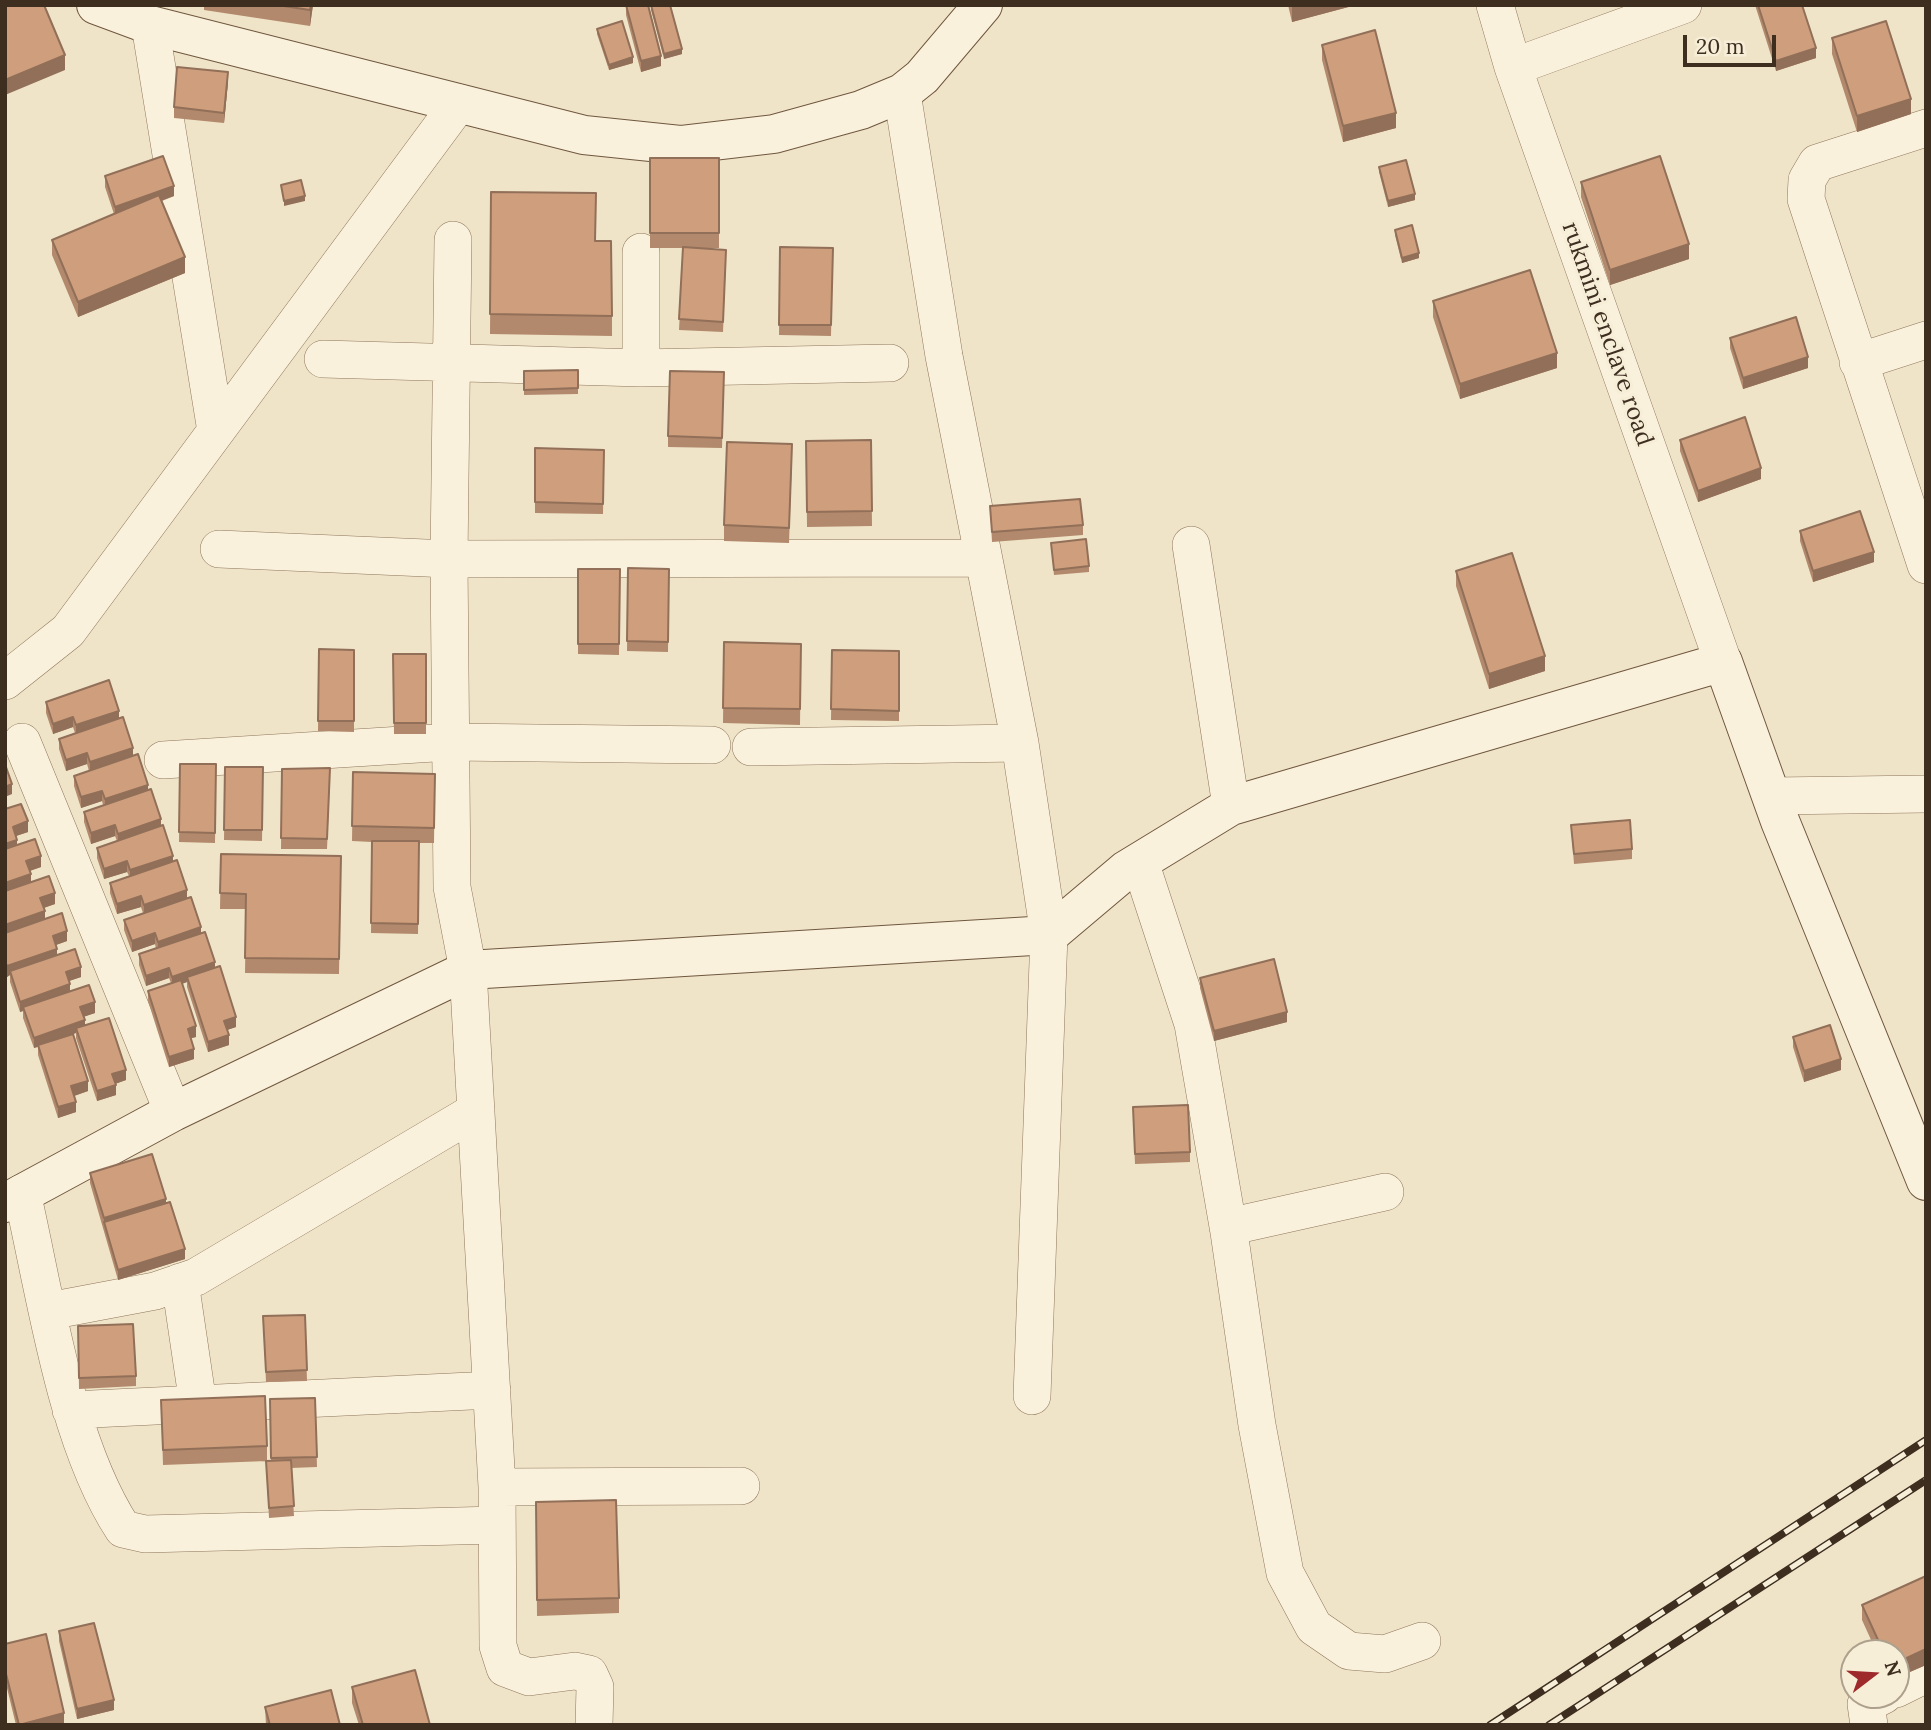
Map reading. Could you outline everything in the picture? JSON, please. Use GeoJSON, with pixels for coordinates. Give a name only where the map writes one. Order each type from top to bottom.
{"type":"FeatureCollection","features":[{"type":"Feature","properties":{"kind":"street"},"geometry":{"type":"LineString","coordinates":[[96,5],[150,25],[584,135],[680,145],[774,134],[861,110],[902,93],[922,77],[983,5]]}},
{"type":"Feature","properties":{"kind":"street","name":"rukmini enclave road"},"geometry":{"type":"LineString","coordinates":[[1495,5],[1513,66],[1723,662]]}},
{"type":"Feature","properties":{"kind":"street"},"geometry":{"type":"LineString","coordinates":[[1513,66],[1683,5]]}},
{"type":"Feature","properties":{"kind":"street"},"geometry":{"type":"LineString","coordinates":[[150,25],[216,431]]}},
{"type":"Feature","properties":{"kind":"street"},"geometry":{"type":"LineString","coordinates":[[902,93],[944,356],[1020,743],[1049,935],[1032,1396]]}},
{"type":"Feature","properties":{"kind":"street"},"geometry":{"type":"LineString","coordinates":[[5,681],[68,631],[459,103]]}},
{"type":"Feature","properties":{"kind":"street"},"geometry":{"type":"LineString","coordinates":[[1926,128],[1817,163],[1807,180],[1806,199],[1926,565]]}},
{"type":"Feature","properties":{"kind":"street"},"geometry":{"type":"LineString","coordinates":[[453,240],[449,559],[452,887],[468,970],[497,1487],[498,1646],[505,1668],[529,1677],[575,1671],[589,1674],[595,1687],[594,1725]]}},
{"type":"Feature","properties":{"kind":"street"},"geometry":{"type":"LineString","coordinates":[[641,252],[641,368]]}},
{"type":"Feature","properties":{"kind":"street"},"geometry":{"type":"LineString","coordinates":[[1858,362],[1926,340]]}},
{"type":"Feature","properties":{"kind":"street"},"geometry":{"type":"LineString","coordinates":[[323,359],[453,360],[641,368],[890,363]]}},
{"type":"Feature","properties":{"kind":"street"},"geometry":{"type":"LineString","coordinates":[[1191,545],[1231,806]]}},
{"type":"Feature","properties":{"kind":"street"},"geometry":{"type":"LineString","coordinates":[[219,549],[449,559],[982,558]]}},
{"type":"Feature","properties":{"kind":"street"},"geometry":{"type":"LineString","coordinates":[[497,1525],[145,1534],[123,1529],[111,1511],[71,1410],[49,1311],[14,1198],[173,1112],[468,970],[1049,935],[1140,862],[1231,806],[1723,662],[1772,796],[1926,1181]]}},
{"type":"Feature","properties":{"kind":"street"},"geometry":{"type":"LineString","coordinates":[[22,742],[173,1112]]}},
{"type":"Feature","properties":{"kind":"street"},"geometry":{"type":"LineString","coordinates":[[163,760],[450,742],[712,745]]}},
{"type":"Feature","properties":{"kind":"street"},"geometry":{"type":"LineString","coordinates":[[751,747],[1020,743]]}},
{"type":"Feature","properties":{"kind":"street"},"geometry":{"type":"LineString","coordinates":[[1772,796],[1926,794]]}},
{"type":"Feature","properties":{"kind":"street"},"geometry":{"type":"LineString","coordinates":[[1140,862],[1193,1024],[1228,1227],[1257,1425],[1285,1573],[1314,1627],[1349,1651],[1385,1654],[1422,1641]]}},
{"type":"Feature","properties":{"kind":"street"},"geometry":{"type":"LineString","coordinates":[[49,1311],[155,1290],[196,1278],[476,1111]]}},
{"type":"Feature","properties":{"kind":"street"},"geometry":{"type":"LineString","coordinates":[[1228,1227],[1385,1192]]}},
{"type":"Feature","properties":{"kind":"street"},"geometry":{"type":"LineString","coordinates":[[180,1282],[198,1404]]}},
{"type":"Feature","properties":{"kind":"street"},"geometry":{"type":"LineString","coordinates":[[71,1410],[492,1390]]}},
{"type":"Feature","properties":{"kind":"street"},"geometry":{"type":"LineString","coordinates":[[497,1487],[741,1486]]}},
{"type":"Feature","properties":{"kind":"street"},"geometry":{"type":"LineString","coordinates":[[1910,1682],[1926,1674]]}},
{"type":"Feature","properties":{"kind":"building"},"geometry":{"type":"Polygon","coordinates":[[[5,5],[44,5],[65,55],[5,80],[5,5]]]}},
{"type":"Feature","properties":{"kind":"building"},"geometry":{"type":"Polygon","coordinates":[[[277,5],[311,5],[310,10],[277,5]]]}},
{"type":"Feature","properties":{"kind":"building"},"geometry":{"type":"Polygon","coordinates":[[[626,5],[648,5],[661,56],[641,61],[626,5]]]}},
{"type":"Feature","properties":{"kind":"building"},"geometry":{"type":"Polygon","coordinates":[[[651,5],[670,5],[682,49],[664,54],[651,5]]]}},
{"type":"Feature","properties":{"kind":"building"},"geometry":{"type":"Polygon","coordinates":[[[1758,5],[1802,5],[1816,48],[1776,61],[1758,5]]]}},
{"type":"Feature","properties":{"kind":"building"},"geometry":{"type":"Polygon","coordinates":[[[622,21],[633,57],[609,65],[597,29],[622,21]]]}},
{"type":"Feature","properties":{"kind":"building"},"geometry":{"type":"Polygon","coordinates":[[[1886,21],[1911,99],[1857,116],[1832,38],[1886,21]]]}},
{"type":"Feature","properties":{"kind":"building"},"geometry":{"type":"Polygon","coordinates":[[[1375,30],[1396,113],[1343,126],[1322,45],[1375,30]]]}},
{"type":"Feature","properties":{"kind":"building"},"geometry":{"type":"Polygon","coordinates":[[[177,67],[228,72],[224,113],[174,107],[177,67]]]}},
{"type":"Feature","properties":{"kind":"building"},"geometry":{"type":"Polygon","coordinates":[[[163,156],[174,186],[115,207],[105,176],[163,156]]]}},
{"type":"Feature","properties":{"kind":"building"},"geometry":{"type":"Polygon","coordinates":[[[1660,156],[1689,244],[1610,270],[1581,182],[1660,156]]]}},
{"type":"Feature","properties":{"kind":"building"},"geometry":{"type":"Polygon","coordinates":[[[650,158],[719,158],[719,233],[650,233],[650,158]]]}},
{"type":"Feature","properties":{"kind":"building"},"geometry":{"type":"Polygon","coordinates":[[[1406,160],[1415,194],[1388,201],[1379,167],[1406,160]]]}},
{"type":"Feature","properties":{"kind":"building"},"geometry":{"type":"Polygon","coordinates":[[[301,180],[305,196],[284,201],[281,185],[301,180]]]}},
{"type":"Feature","properties":{"kind":"building"},"geometry":{"type":"Polygon","coordinates":[[[491,192],[596,193],[595,241],[611,241],[612,316],[490,314],[491,192]]]}},
{"type":"Feature","properties":{"kind":"building"},"geometry":{"type":"Polygon","coordinates":[[[159,195],[185,257],[78,302],[52,240],[159,195]]]}},
{"type":"Feature","properties":{"kind":"building"},"geometry":{"type":"Polygon","coordinates":[[[1412,225],[1419,253],[1402,258],[1395,230],[1412,225]]]}},
{"type":"Feature","properties":{"kind":"building"},"geometry":{"type":"Polygon","coordinates":[[[683,247],[726,250],[723,322],[679,319],[683,247]]]}},
{"type":"Feature","properties":{"kind":"building"},"geometry":{"type":"Polygon","coordinates":[[[780,247],[833,248],[831,325],[779,325],[780,247]]]}},
{"type":"Feature","properties":{"kind":"building"},"geometry":{"type":"Polygon","coordinates":[[[1530,270],[1557,353],[1460,384],[1433,301],[1530,270]]]}},
{"type":"Feature","properties":{"kind":"building"},"geometry":{"type":"Polygon","coordinates":[[[1796,317],[1808,357],[1743,378],[1730,338],[1796,317]]]}},
{"type":"Feature","properties":{"kind":"building"},"geometry":{"type":"Polygon","coordinates":[[[578,370],[578,388],[524,390],[524,371],[578,370]]]}},
{"type":"Feature","properties":{"kind":"building"},"geometry":{"type":"Polygon","coordinates":[[[670,371],[724,372],[722,438],[668,436],[670,371]]]}},
{"type":"Feature","properties":{"kind":"building"},"geometry":{"type":"Polygon","coordinates":[[[1745,417],[1761,468],[1698,491],[1680,440],[1745,417]]]}},
{"type":"Feature","properties":{"kind":"building"},"geometry":{"type":"Polygon","coordinates":[[[871,440],[872,511],[807,512],[806,441],[871,440]]]}},
{"type":"Feature","properties":{"kind":"building"},"geometry":{"type":"Polygon","coordinates":[[[727,442],[792,444],[789,528],[724,525],[727,442]]]}},
{"type":"Feature","properties":{"kind":"building"},"geometry":{"type":"Polygon","coordinates":[[[535,448],[604,450],[603,504],[535,502],[535,448]]]}},
{"type":"Feature","properties":{"kind":"building"},"geometry":{"type":"Polygon","coordinates":[[[1080,499],[1083,525],[992,532],[990,506],[1080,499]]]}},
{"type":"Feature","properties":{"kind":"building"},"geometry":{"type":"Polygon","coordinates":[[[1860,511],[1874,552],[1813,571],[1800,531],[1860,511]]]}},
{"type":"Feature","properties":{"kind":"building"},"geometry":{"type":"Polygon","coordinates":[[[1086,539],[1089,566],[1054,570],[1051,543],[1086,539]]]}},
{"type":"Feature","properties":{"kind":"building"},"geometry":{"type":"Polygon","coordinates":[[[1512,553],[1545,656],[1489,674],[1456,571],[1512,553]]]}},
{"type":"Feature","properties":{"kind":"building"},"geometry":{"type":"Polygon","coordinates":[[[628,568],[669,569],[668,642],[627,641],[628,568]]]}},
{"type":"Feature","properties":{"kind":"building"},"geometry":{"type":"Polygon","coordinates":[[[578,569],[620,569],[619,644],[578,644],[578,569]]]}},
{"type":"Feature","properties":{"kind":"building"},"geometry":{"type":"Polygon","coordinates":[[[724,642],[801,644],[800,709],[723,708],[724,642]]]}},
{"type":"Feature","properties":{"kind":"building"},"geometry":{"type":"Polygon","coordinates":[[[319,649],[354,650],[354,721],[318,721],[319,649]]]}},
{"type":"Feature","properties":{"kind":"building"},"geometry":{"type":"Polygon","coordinates":[[[832,650],[899,651],[899,711],[831,709],[832,650]]]}},
{"type":"Feature","properties":{"kind":"building"},"geometry":{"type":"Polygon","coordinates":[[[393,654],[426,654],[426,723],[394,723],[393,654]]]}},
{"type":"Feature","properties":{"kind":"building"},"geometry":{"type":"Polygon","coordinates":[[[109,680],[119,711],[76,725],[73,717],[53,724],[46,702],[109,680]]]}},
{"type":"Feature","properties":{"kind":"building"},"geometry":{"type":"Polygon","coordinates":[[[123,717],[133,748],[90,762],[87,753],[66,760],[59,739],[123,717]]]}},
{"type":"Feature","properties":{"kind":"building"},"geometry":{"type":"Polygon","coordinates":[[[138,754],[148,785],[105,799],[102,791],[81,797],[74,776],[138,754]]]}},
{"type":"Feature","properties":{"kind":"building"},"geometry":{"type":"Polygon","coordinates":[[[180,764],[216,764],[215,833],[179,832],[180,764]]]}},
{"type":"Feature","properties":{"kind":"building"},"geometry":{"type":"Polygon","coordinates":[[[5,767],[12,784],[5,787],[5,767]]]}},
{"type":"Feature","properties":{"kind":"building"},"geometry":{"type":"Polygon","coordinates":[[[225,767],[263,767],[262,830],[224,830],[225,767]]]}},
{"type":"Feature","properties":{"kind":"building"},"geometry":{"type":"Polygon","coordinates":[[[330,768],[327,839],[281,838],[282,769],[330,768]]]}},
{"type":"Feature","properties":{"kind":"building"},"geometry":{"type":"Polygon","coordinates":[[[353,772],[435,774],[434,828],[352,826],[353,772]]]}},
{"type":"Feature","properties":{"kind":"building"},"geometry":{"type":"Polygon","coordinates":[[[151,789],[161,819],[118,834],[115,825],[91,833],[84,812],[151,789]]]}},
{"type":"Feature","properties":{"kind":"building"},"geometry":{"type":"Polygon","coordinates":[[[21,804],[28,821],[13,827],[17,840],[5,844],[5,809],[21,804]]]}},
{"type":"Feature","properties":{"kind":"building"},"geometry":{"type":"Polygon","coordinates":[[[1630,820],[1632,849],[1574,854],[1571,825],[1630,820]]]}},
{"type":"Feature","properties":{"kind":"building"},"geometry":{"type":"Polygon","coordinates":[[[163,825],[173,856],[130,870],[127,861],[104,869],[97,848],[163,825]]]}},
{"type":"Feature","properties":{"kind":"building"},"geometry":{"type":"Polygon","coordinates":[[[35,839],[41,856],[26,861],[31,874],[5,883],[5,849],[35,839]]]}},
{"type":"Feature","properties":{"kind":"building"},"geometry":{"type":"Polygon","coordinates":[[[372,841],[419,841],[418,924],[371,923],[372,841]]]}},
{"type":"Feature","properties":{"kind":"building"},"geometry":{"type":"Polygon","coordinates":[[[221,854],[341,856],[339,959],[245,958],[246,894],[220,893],[221,854]]]}},
{"type":"Feature","properties":{"kind":"building"},"geometry":{"type":"Polygon","coordinates":[[[177,860],[187,890],[144,905],[141,896],[117,904],[110,883],[177,860]]]}},
{"type":"Feature","properties":{"kind":"building"},"geometry":{"type":"Polygon","coordinates":[[[49,876],[55,893],[40,898],[45,911],[5,925],[5,891],[49,876]]]}},
{"type":"Feature","properties":{"kind":"building"},"geometry":{"type":"Polygon","coordinates":[[[191,897],[201,927],[158,942],[155,933],[132,941],[124,920],[191,897]]]}},
{"type":"Feature","properties":{"kind":"building"},"geometry":{"type":"Polygon","coordinates":[[[62,913],[67,931],[53,936],[57,949],[7,966],[5,933],[62,913]]]}},
{"type":"Feature","properties":{"kind":"building"},"geometry":{"type":"Polygon","coordinates":[[[205,932],[215,962],[172,977],[169,968],[146,976],[139,954],[205,932]]]}},
{"type":"Feature","properties":{"kind":"building"},"geometry":{"type":"Polygon","coordinates":[[[75,949],[81,967],[66,972],[70,984],[20,1002],[10,971],[75,949]]]}},
{"type":"Feature","properties":{"kind":"building"},"geometry":{"type":"Polygon","coordinates":[[[1274,959],[1287,1012],[1214,1031],[1200,978],[1274,959]]]}},
{"type":"Feature","properties":{"kind":"building"},"geometry":{"type":"Polygon","coordinates":[[[220,966],[236,1017],[224,1021],[229,1035],[208,1042],[187,977],[220,966]]]}},
{"type":"Feature","properties":{"kind":"building"},"geometry":{"type":"Polygon","coordinates":[[[181,980],[196,1026],[188,1029],[194,1049],[169,1057],[148,991],[181,980]]]}},
{"type":"Feature","properties":{"kind":"building"},"geometry":{"type":"Polygon","coordinates":[[[89,985],[95,1002],[80,1007],[85,1020],[34,1038],[23,1007],[89,985]]]}},
{"type":"Feature","properties":{"kind":"building"},"geometry":{"type":"Polygon","coordinates":[[[109,1018],[126,1070],[112,1074],[116,1085],[97,1091],[76,1028],[109,1018]]]}},
{"type":"Feature","properties":{"kind":"building"},"geometry":{"type":"Polygon","coordinates":[[[1830,1025],[1841,1059],[1804,1071],[1793,1037],[1830,1025]]]}},
{"type":"Feature","properties":{"kind":"building"},"geometry":{"type":"Polygon","coordinates":[[[73,1034],[88,1081],[71,1086],[76,1102],[58,1107],[38,1045],[73,1034]]]}},
{"type":"Feature","properties":{"kind":"building"},"geometry":{"type":"Polygon","coordinates":[[[1188,1105],[1190,1152],[1135,1154],[1133,1107],[1188,1105]]]}},
{"type":"Feature","properties":{"kind":"building"},"geometry":{"type":"Polygon","coordinates":[[[152,1154],[166,1199],[104,1218],[90,1173],[152,1154]]]}},
{"type":"Feature","properties":{"kind":"building"},"geometry":{"type":"Polygon","coordinates":[[[170,1202],[185,1249],[118,1270],[104,1222],[170,1202]]]}},
{"type":"Feature","properties":{"kind":"building"},"geometry":{"type":"Polygon","coordinates":[[[305,1315],[307,1370],[266,1372],[263,1316],[305,1315]]]}},
{"type":"Feature","properties":{"kind":"building"},"geometry":{"type":"Polygon","coordinates":[[[133,1324],[136,1376],[79,1378],[78,1326],[133,1324]]]}},
{"type":"Feature","properties":{"kind":"building"},"geometry":{"type":"Polygon","coordinates":[[[265,1396],[267,1446],[163,1450],[161,1400],[265,1396]]]}},
{"type":"Feature","properties":{"kind":"building"},"geometry":{"type":"Polygon","coordinates":[[[315,1398],[317,1457],[271,1458],[270,1399],[315,1398]]]}},
{"type":"Feature","properties":{"kind":"building"},"geometry":{"type":"Polygon","coordinates":[[[291,1460],[294,1506],[269,1508],[266,1461],[291,1460]]]}},
{"type":"Feature","properties":{"kind":"building"},"geometry":{"type":"Polygon","coordinates":[[[616,1500],[619,1598],[537,1600],[536,1502],[616,1500]]]}},
{"type":"Feature","properties":{"kind":"building"},"geometry":{"type":"Polygon","coordinates":[[[1926,1576],[1926,1649],[1910,1656],[1910,1639],[1878,1639],[1862,1605],[1926,1576]]]}},
{"type":"Feature","properties":{"kind":"building"},"geometry":{"type":"Polygon","coordinates":[[[94,1623],[114,1700],[77,1709],[59,1631],[94,1623]]]}},
{"type":"Feature","properties":{"kind":"building"},"geometry":{"type":"Polygon","coordinates":[[[46,1634],[64,1713],[19,1725],[5,1670],[5,1644],[46,1634]]]}},
{"type":"Feature","properties":{"kind":"building"},"geometry":{"type":"Polygon","coordinates":[[[415,1670],[430,1725],[363,1725],[352,1687],[415,1670]]]}},
{"type":"Feature","properties":{"kind":"building"},"geometry":{"type":"Polygon","coordinates":[[[331,1690],[340,1725],[270,1725],[265,1707],[331,1690]]]}},
{"type":"Feature","properties":{"kind":"railway"},"geometry":{"type":"LineString","coordinates":[[1490,1725],[1926,1440]]}},
{"type":"Feature","properties":{"kind":"railway"},"geometry":{"type":"LineString","coordinates":[[1549,1725],[1926,1480]]}}]}
